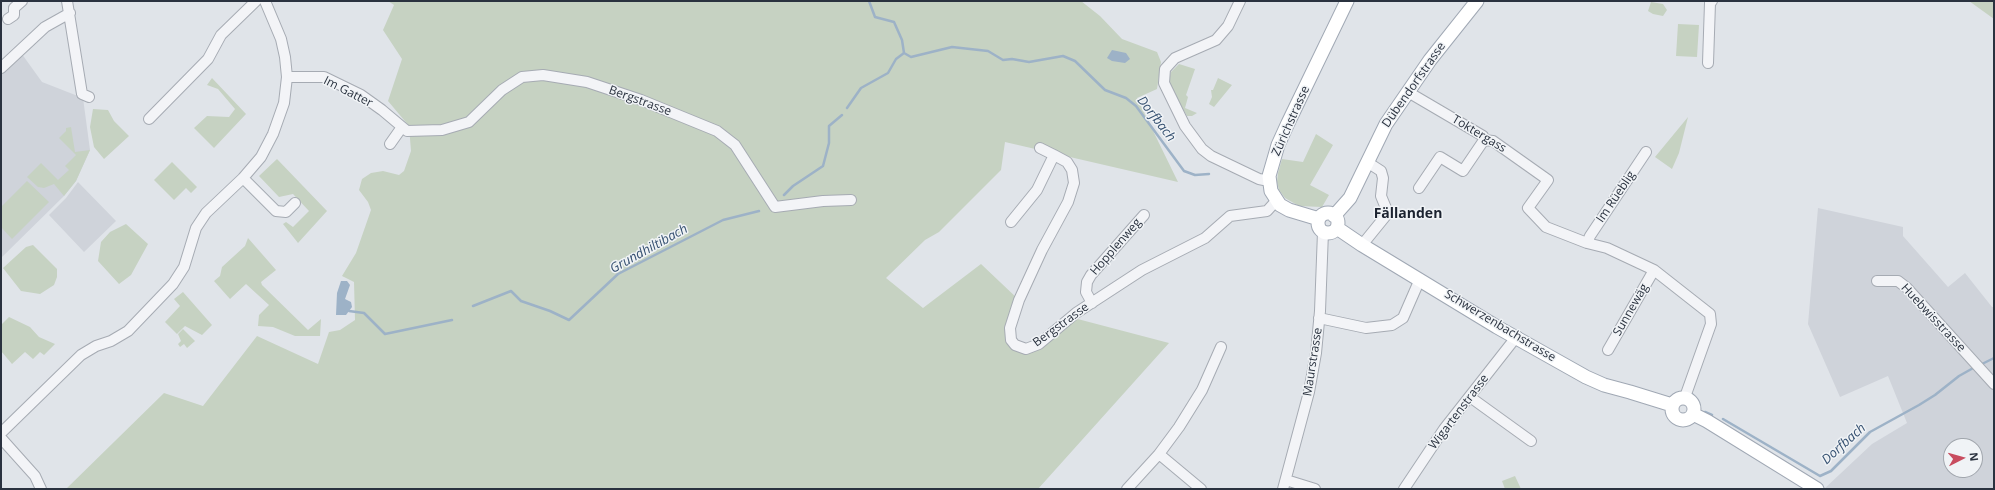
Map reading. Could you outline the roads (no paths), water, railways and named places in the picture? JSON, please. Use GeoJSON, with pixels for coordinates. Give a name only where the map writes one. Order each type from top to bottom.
{"type":"FeatureCollection","features":[{"type":"Feature","properties":{"kind":"main road","name":"Zürichstrasse"},"geometry":{"type":"LineString","coordinates":[[1269,181],[1278,146],[1348,1]]}},
{"type":"Feature","properties":{"kind":"main road","name":"Dübendorfstrasse"},"geometry":{"type":"LineString","coordinates":[[1336,222],[1350,198],[1386,124],[1430,60],[1477,1]]}},
{"type":"Feature","properties":{"kind":"main road"},"geometry":{"type":"LineString","coordinates":[[1269,181],[1276,201],[1285,208],[1319,219]]}},
{"type":"Feature","properties":{"kind":"main road"},"geometry":{"type":"LineString","coordinates":[[1330,213],[1336,222],[1333,232],[1323,232],[1318,227],[1319,219],[1324,214],[1330,213]]}},
{"type":"Feature","properties":{"kind":"main road","name":"Schwerzenbachstrasse"},"geometry":{"type":"LineString","coordinates":[[1336,222],[1362,245],[1497,327],[1517,336],[1593,381],[1672,405]]}},
{"type":"Feature","properties":{"kind":"main road"},"geometry":{"type":"LineString","coordinates":[[1685,397],[1689,399],[1694,406],[1693,414],[1686,420],[1678,419],[1672,414],[1672,405],[1676,400],[1685,397]]}},
{"type":"Feature","properties":{"kind":"main road"},"geometry":{"type":"LineString","coordinates":[[1693,414],[1707,421],[1817,489]]}},
{"type":"Feature","properties":{"kind":"street"},"geometry":{"type":"LineString","coordinates":[[8,19],[14,15],[14,8],[22,1]]}},
{"type":"Feature","properties":{"kind":"street"},"geometry":{"type":"LineString","coordinates":[[67,1],[82,94],[89,97]]}},
{"type":"Feature","properties":{"kind":"street"},"geometry":{"type":"LineString","coordinates":[[149,119],[208,59],[222,35],[256,1]]}},
{"type":"Feature","properties":{"kind":"street"},"geometry":{"type":"LineString","coordinates":[[1,433],[81,356],[128,331],[173,284],[184,267],[196,228],[206,213],[243,178],[261,157],[273,134],[284,103],[287,77],[281,39],[265,1]]}},
{"type":"Feature","properties":{"kind":"street"},"geometry":{"type":"LineString","coordinates":[[1240,1],[1228,26],[1216,40],[1176,58],[1165,69],[1164,83],[1185,126],[1202,149],[1211,156],[1259,179],[1269,181]]}},
{"type":"Feature","properties":{"kind":"street"},"geometry":{"type":"LineString","coordinates":[[1708,64],[1710,3],[1712,1]]}},
{"type":"Feature","properties":{"kind":"street"},"geometry":{"type":"LineString","coordinates":[[1,68],[45,27],[70,14]]}},
{"type":"Feature","properties":{"kind":"street","name":"Bergstrasse"},"geometry":{"type":"LineString","coordinates":[[405,129],[442,130],[469,122],[502,90],[522,77],[543,75],[587,82],[641,100],[717,131],[736,144],[775,208],[823,201],[851,200]]}},
{"type":"Feature","properties":{"kind":"street","name":"Im Gatter"},"geometry":{"type":"LineString","coordinates":[[287,77],[324,77],[361,95],[405,129]]}},
{"type":"Feature","properties":{"kind":"street","name":"Toktergass"},"geometry":{"type":"LineString","coordinates":[[1408,92],[1483,136],[1484,140],[1493,141],[1548,180],[1528,208],[1546,227],[1587,243]]}},
{"type":"Feature","properties":{"kind":"street"},"geometry":{"type":"LineString","coordinates":[[390,144],[405,129]]}},
{"type":"Feature","properties":{"kind":"street"},"geometry":{"type":"LineString","coordinates":[[1419,188],[1440,157],[1463,171],[1484,140]]}},
{"type":"Feature","properties":{"kind":"street","name":"Bergstrasse"},"geometry":{"type":"LineString","coordinates":[[1040,148],[1067,162],[1072,170],[1074,183],[1068,202],[1042,250],[1019,300],[1010,328],[1011,340],[1020,348],[1032,348],[1092,303],[1142,270],[1205,238],[1230,216],[1267,211],[1276,201]]}},
{"type":"Feature","properties":{"kind":"street","name":"Im Rüeblig"},"geometry":{"type":"LineString","coordinates":[[1587,243],[1646,152]]}},
{"type":"Feature","properties":{"kind":"street"},"geometry":{"type":"LineString","coordinates":[[1011,222],[1037,190],[1054,155]]}},
{"type":"Feature","properties":{"kind":"street"},"geometry":{"type":"LineString","coordinates":[[1362,245],[1388,213],[1381,196],[1383,178],[1381,171],[1367,162]]}},
{"type":"Feature","properties":{"kind":"street"},"geometry":{"type":"LineString","coordinates":[[243,178],[276,211],[286,212],[295,203]]}},
{"type":"Feature","properties":{"kind":"street","name":"Hopplenweg"},"geometry":{"type":"LineString","coordinates":[[1092,303],[1086,292],[1087,282],[1091,275],[1144,215]]}},
{"type":"Feature","properties":{"kind":"street","name":"Maurstrasse"},"geometry":{"type":"LineString","coordinates":[[1284,484],[1309,392],[1319,318],[1323,232]]}},
{"type":"Feature","properties":{"kind":"street"},"geometry":{"type":"LineString","coordinates":[[1587,243],[1607,248],[1654,270],[1710,314],[1711,324],[1685,397]]}},
{"type":"Feature","properties":{"kind":"street","name":"Sunnewäg"},"geometry":{"type":"LineString","coordinates":[[1608,350],[1654,270]]}},
{"type":"Feature","properties":{"kind":"street"},"geometry":{"type":"LineString","coordinates":[[1319,318],[1366,328],[1392,325],[1398,322],[1406,312],[1420,279]]}},
{"type":"Feature","properties":{"kind":"street","name":"Huebwisstrasse"},"geometry":{"type":"LineString","coordinates":[[1877,282],[1898,281],[1907,288],[1994,384]]}},
{"type":"Feature","properties":{"kind":"street","name":"Wigartenstrasse"},"geometry":{"type":"LineString","coordinates":[[1404,489],[1444,429],[1517,336]]}},
{"type":"Feature","properties":{"kind":"street"},"geometry":{"type":"LineString","coordinates":[[1127,489],[1159,454],[1192,408],[1202,390],[1221,347]]}},
{"type":"Feature","properties":{"kind":"street"},"geometry":{"type":"LineString","coordinates":[[1470,396],[1531,441]]}},
{"type":"Feature","properties":{"kind":"street"},"geometry":{"type":"LineString","coordinates":[[1,438],[35,476],[41,489]]}},
{"type":"Feature","properties":{"kind":"street"},"geometry":{"type":"LineString","coordinates":[[1159,454],[1201,489]]}},
{"type":"Feature","properties":{"kind":"street"},"geometry":{"type":"LineString","coordinates":[[1284,484],[1315,489]]}},
{"type":"Feature","properties":{"kind":"water"},"geometry":{"type":"Polygon","coordinates":[[[1112,50],[1126,53],[1130,59],[1125,63],[1112,61],[1107,58],[1112,50]]]}},
{"type":"Feature","properties":{"kind":"water"},"geometry":{"type":"Polygon","coordinates":[[[341,281],[347,281],[350,285],[345,299],[351,302],[352,307],[346,315],[336,315],[337,293],[341,281]]]}},
{"type":"Feature","properties":{"kind":"waterway"},"geometry":{"type":"LineString","coordinates":[[869,1],[875,17],[894,22],[902,40],[904,53]]}},
{"type":"Feature","properties":{"kind":"waterway","name":"Dorfbach"},"geometry":{"type":"LineString","coordinates":[[904,53],[911,57],[952,47],[988,51],[1003,60],[1012,59],[1029,62],[1063,56],[1075,61],[1105,90],[1126,98],[1136,106],[1184,171],[1195,175],[1209,174]]}},
{"type":"Feature","properties":{"kind":"waterway","name":"Grundhiltibach"},"geometry":{"type":"LineString","coordinates":[[847,108],[861,88],[888,73],[896,59],[904,53]]}},
{"type":"Feature","properties":{"kind":"waterway","name":"Grundhiltibach"},"geometry":{"type":"LineString","coordinates":[[784,195],[793,186],[823,166],[829,143],[829,126],[842,115]]}},
{"type":"Feature","properties":{"kind":"waterway","name":"Grundhiltibach"},"geometry":{"type":"LineString","coordinates":[[473,306],[511,291],[521,301],[550,311],[569,320],[618,274],[723,220],[759,211]]}},
{"type":"Feature","properties":{"kind":"waterway","name":"Grundhiltibach"},"geometry":{"type":"LineString","coordinates":[[349,311],[364,313],[385,334],[452,320]]}},
{"type":"Feature","properties":{"kind":"waterway","name":"Dorfbach"},"geometry":{"type":"LineString","coordinates":[[1980,365],[1994,358]]}},
{"type":"Feature","properties":{"kind":"waterway","name":"Dorfbach"},"geometry":{"type":"LineString","coordinates":[[1723,419],[1820,476],[1831,471],[1870,432],[1919,405],[1935,395],[1959,376],[1975,367]]}},
{"type":"Feature","properties":{"kind":"waterway","name":"Dorfbach"},"geometry":{"type":"LineString","coordinates":[[1705,412],[1712,415]]}},
{"type":"Feature","properties":{"kind":"district","name":"Fällanden"},"geometry":{"type":"Point","coordinates":[1408,214]}}]}
